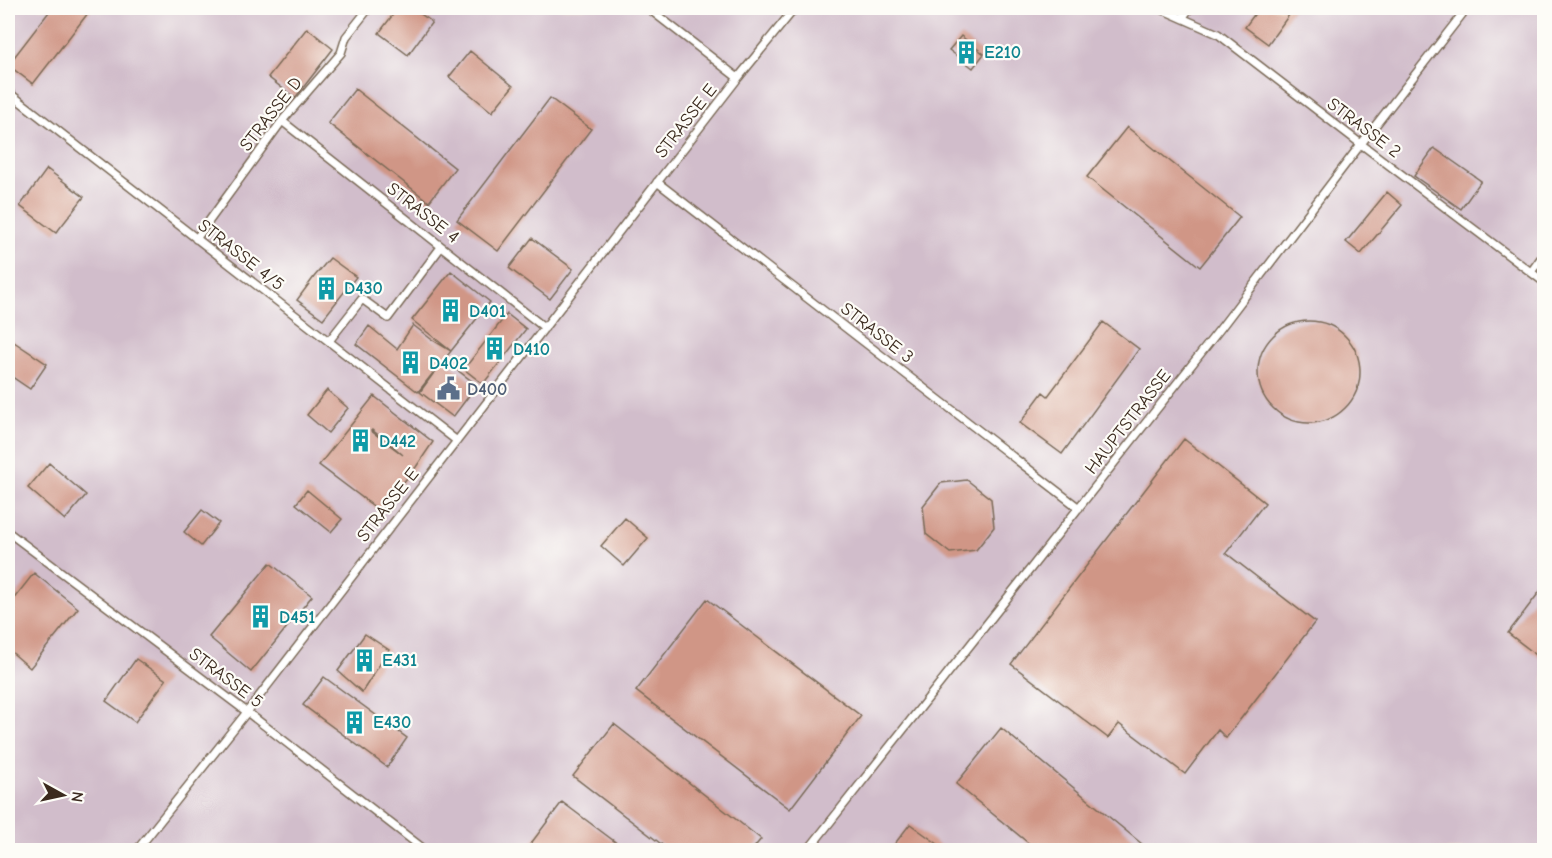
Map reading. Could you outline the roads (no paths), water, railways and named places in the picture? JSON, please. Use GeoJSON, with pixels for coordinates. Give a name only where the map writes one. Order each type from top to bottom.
{"type":"FeatureCollection","features":[{"type":"Feature","properties":{"kind":"lane","name":"STRASSE D"},"geometry":{"type":"LineString","coordinates":[[196,238],[282,121],[341,53],[346,37],[369,8]]}},
{"type":"Feature","properties":{"kind":"lane"},"geometry":{"type":"LineString","coordinates":[[648,8],[738,78]]}},
{"type":"Feature","properties":{"kind":"lane","name":"STRASSE E"},"geometry":{"type":"LineString","coordinates":[[137,850],[247,712],[738,78],[795,8]]}},
{"type":"Feature","properties":{"kind":"lane","name":"STRASSE 2"},"geometry":{"type":"LineString","coordinates":[[1159,8],[1218,34],[1545,282]]}},
{"type":"Feature","properties":{"kind":"lane"},"geometry":{"type":"LineString","coordinates":[[1182,18],[1190,8]]}},
{"type":"Feature","properties":{"kind":"lane","name":"HAUPTSTRASSE"},"geometry":{"type":"LineString","coordinates":[[808,850],[1220,329],[1467,8]]}},
{"type":"Feature","properties":{"kind":"lane","name":"STRASSE 4/5"},"geometry":{"type":"LineString","coordinates":[[8,92],[457,441]]}},
{"type":"Feature","properties":{"kind":"lane","name":"STRASSE 4"},"geometry":{"type":"LineString","coordinates":[[282,121],[545,328]]}},
{"type":"Feature","properties":{"kind":"lane","name":"STRASSE 3"},"geometry":{"type":"LineString","coordinates":[[657,182],[1079,508]]}},
{"type":"Feature","properties":{"kind":"lane"},"geometry":{"type":"LineString","coordinates":[[329,341],[362,299],[388,318],[441,247]]}},
{"type":"Feature","properties":{"kind":"lane"},"geometry":{"type":"LineString","coordinates":[[1531,272],[1545,254]]}},
{"type":"Feature","properties":{"kind":"lane","name":"STRASSE 5"},"geometry":{"type":"LineString","coordinates":[[8,532],[425,850]]}},
{"type":"Feature","properties":{"kind":"place","name":"E210"},"geometry":{"type":"Point","coordinates":[966,52]}},
{"type":"Feature","properties":{"kind":"place","name":"D430"},"geometry":{"type":"Point","coordinates":[326,288]}},
{"type":"Feature","properties":{"kind":"place","name":"D401"},"geometry":{"type":"Point","coordinates":[451,311]}},
{"type":"Feature","properties":{"kind":"place","name":"D410"},"geometry":{"type":"Point","coordinates":[495,349]}},
{"type":"Feature","properties":{"kind":"place","name":"D402"},"geometry":{"type":"Point","coordinates":[411,363]}},
{"type":"Feature","properties":{"kind":"place","name":"D400"},"geometry":{"type":"Point","coordinates":[449,389]}},
{"type":"Feature","properties":{"kind":"place","name":"D442"},"geometry":{"type":"Point","coordinates":[361,441]}},
{"type":"Feature","properties":{"kind":"place","name":"D451"},"geometry":{"type":"Point","coordinates":[261,617]}},
{"type":"Feature","properties":{"kind":"place","name":"E431"},"geometry":{"type":"Point","coordinates":[364,660]}},
{"type":"Feature","properties":{"kind":"place","name":"E430"},"geometry":{"type":"Point","coordinates":[355,722]}}]}
